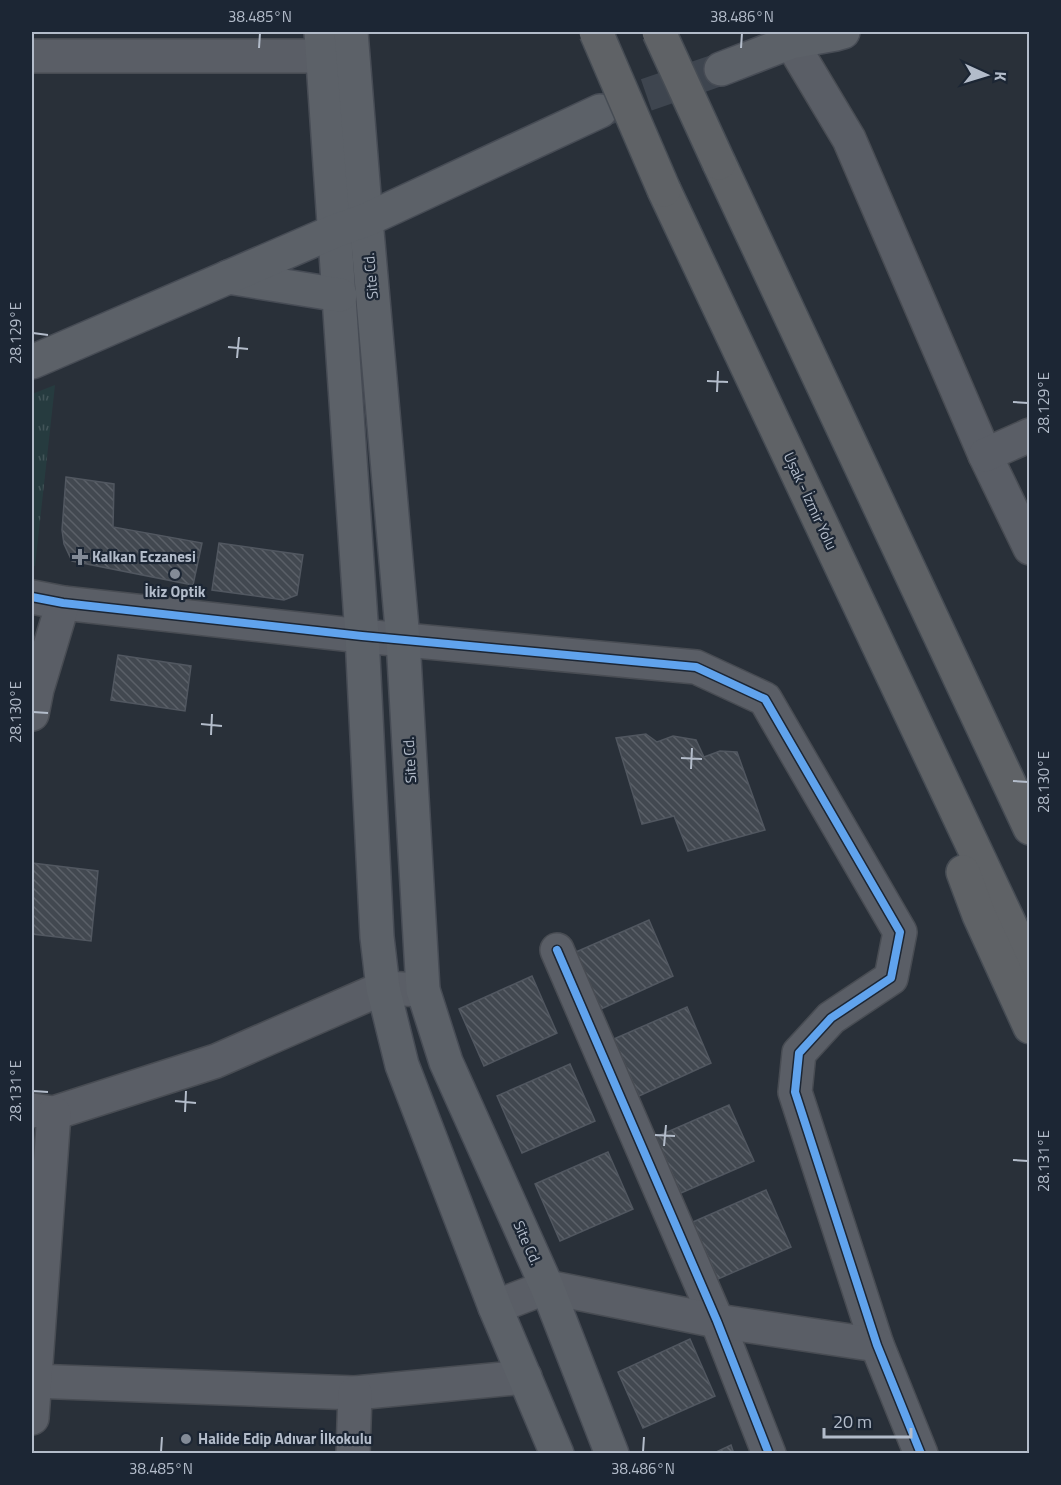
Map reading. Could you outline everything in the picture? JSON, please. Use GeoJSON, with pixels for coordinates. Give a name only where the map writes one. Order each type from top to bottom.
{"type":"FeatureCollection","features":[{"type":"Feature","properties":{"kind":"highway","name":"Uşak - İzmir Yolu"},"geometry":{"type":"LineString","coordinates":[[596,32],[664,190],[1029,967]]}},
{"type":"Feature","properties":{"kind":"highway"},"geometry":{"type":"LineString","coordinates":[[659,32],[1029,828]]}},
{"type":"Feature","properties":{"kind":"highway"},"geometry":{"type":"LineString","coordinates":[[948,655],[1029,772]]}},
{"type":"Feature","properties":{"kind":"highway"},"geometry":{"type":"LineString","coordinates":[[892,675],[979,915],[1029,1027]]}},
{"type":"Feature","properties":{"kind":"main road","name":"Site Cd."},"geometry":{"type":"LineString","coordinates":[[351,32],[403,640],[423,990],[446,1062],[547,1287],[612,1454]]}},
{"type":"Feature","properties":{"kind":"main road"},"geometry":{"type":"LineString","coordinates":[[721,69],[791,35],[843,32]]}},
{"type":"Feature","properties":{"kind":"main road"},"geometry":{"type":"LineString","coordinates":[[322,44],[363,636],[377,937],[383,988],[402,1065],[495,1307],[557,1454]]}},
{"type":"Feature","properties":{"kind":"main road"},"geometry":{"type":"LineString","coordinates":[[32,362],[335,231],[366,220],[600,111]]}},
{"type":"Feature","properties":{"kind":"main road"},"geometry":{"type":"LineString","coordinates":[[228,277],[340,296]]}},
{"type":"Feature","properties":{"kind":"street"},"geometry":{"type":"LineString","coordinates":[[791,35],[849,139],[985,455],[1029,548]]}},
{"type":"Feature","properties":{"kind":"street"},"geometry":{"type":"LineString","coordinates":[[32,56],[322,44]]}},
{"type":"Feature","properties":{"kind":"street"},"geometry":{"type":"LineString","coordinates":[[985,455],[1029,435]]}},
{"type":"Feature","properties":{"kind":"street"},"geometry":{"type":"LineString","coordinates":[[32,714],[47,600],[363,636],[696,668],[765,699],[900,932],[891,978],[831,1018],[800,1053],[795,1092],[877,1345],[921,1454]]}},
{"type":"Feature","properties":{"kind":"street"},"geometry":{"type":"LineString","coordinates":[[557,950],[717,1321],[769,1454]]}},
{"type":"Feature","properties":{"kind":"street"},"geometry":{"type":"LineString","coordinates":[[32,1418],[43,1111],[216,1061],[383,988],[423,990]]}},
{"type":"Feature","properties":{"kind":"street"},"geometry":{"type":"LineString","coordinates":[[495,1307],[547,1287],[717,1321],[877,1345]]}},
{"type":"Feature","properties":{"kind":"street"},"geometry":{"type":"LineString","coordinates":[[33,1381],[355,1393],[525,1377]]}},
{"type":"Feature","properties":{"kind":"street"},"geometry":{"type":"LineString","coordinates":[[353,1454],[355,1393]]}},
{"type":"Feature","properties":{"kind":"green space"},"geometry":{"type":"Polygon","coordinates":[[[55,385],[35,566],[32,566],[32,394],[55,385]]]}},
{"type":"Feature","properties":{"kind":"building"},"geometry":{"type":"Polygon","coordinates":[[[66,477],[114,484],[113,527],[202,543],[193,585],[72,561],[64,544],[62,530],[66,477]]]}},
{"type":"Feature","properties":{"kind":"building"},"geometry":{"type":"Polygon","coordinates":[[[219,543],[303,555],[297,595],[284,600],[212,590],[219,543]]]}},
{"type":"Feature","properties":{"kind":"building"},"geometry":{"type":"Polygon","coordinates":[[[118,655],[191,666],[185,711],[111,700],[118,655]]]}},
{"type":"Feature","properties":{"kind":"building"},"geometry":{"type":"Polygon","coordinates":[[[646,734],[657,742],[673,736],[696,740],[704,757],[720,751],[737,752],[765,830],[688,851],[674,816],[642,824],[616,738],[646,734]]]}},
{"type":"Feature","properties":{"kind":"building"},"geometry":{"type":"Polygon","coordinates":[[[32,863],[98,871],[91,941],[32,934],[32,863]]]}},
{"type":"Feature","properties":{"kind":"building"},"geometry":{"type":"Polygon","coordinates":[[[649,920],[673,976],[601,1009],[576,952],[649,920]]]}},
{"type":"Feature","properties":{"kind":"building"},"geometry":{"type":"Polygon","coordinates":[[[532,976],[557,1033],[484,1066],[459,1009],[532,976]]]}},
{"type":"Feature","properties":{"kind":"building"},"geometry":{"type":"Polygon","coordinates":[[[687,1007],[711,1063],[639,1096],[614,1039],[687,1007]]]}},
{"type":"Feature","properties":{"kind":"building"},"geometry":{"type":"Polygon","coordinates":[[[570,1064],[595,1121],[522,1153],[497,1096],[570,1064]]]}},
{"type":"Feature","properties":{"kind":"building"},"geometry":{"type":"Polygon","coordinates":[[[729,1105],[754,1161],[681,1193],[656,1137],[729,1105]]]}},
{"type":"Feature","properties":{"kind":"building"},"geometry":{"type":"Polygon","coordinates":[[[608,1152],[633,1209],[560,1241],[535,1184],[608,1152]]]}},
{"type":"Feature","properties":{"kind":"building"},"geometry":{"type":"Polygon","coordinates":[[[766,1190],[791,1247],[718,1279],[693,1222],[766,1190]]]}},
{"type":"Feature","properties":{"kind":"building"},"geometry":{"type":"Polygon","coordinates":[[[690,1339],[715,1396],[643,1428],[618,1372],[690,1339]]]}},
{"type":"Feature","properties":{"kind":"building"},"geometry":{"type":"Polygon","coordinates":[[[731,1445],[734,1454],[712,1454],[731,1445]]]}},
{"type":"Feature","properties":{"kind":"tunnel"},"geometry":{"type":"LineString","coordinates":[[600,111],[721,69]]}},
{"type":"Feature","properties":{"kind":"cycle path"},"geometry":{"type":"LineString","coordinates":[[32,597],[63,603],[362,636],[696,667],[765,699],[900,932],[891,978],[831,1018],[799,1053],[795,1092],[877,1345],[921,1454]]}},
{"type":"Feature","properties":{"kind":"cycle path"},"geometry":{"type":"LineString","coordinates":[[557,950],[717,1321],[769,1454]]}},
{"type":"Feature","properties":{"kind":"place","name":"Kalkan Eczanesi"},"geometry":{"type":"Point","coordinates":[80,557]}},
{"type":"Feature","properties":{"kind":"place","name":"İkiz Optik"},"geometry":{"type":"Point","coordinates":[175,574]}},
{"type":"Feature","properties":{"kind":"place","name":"Halide Edip Adıvar İlkokulu"},"geometry":{"type":"Point","coordinates":[186,1439]}}]}
